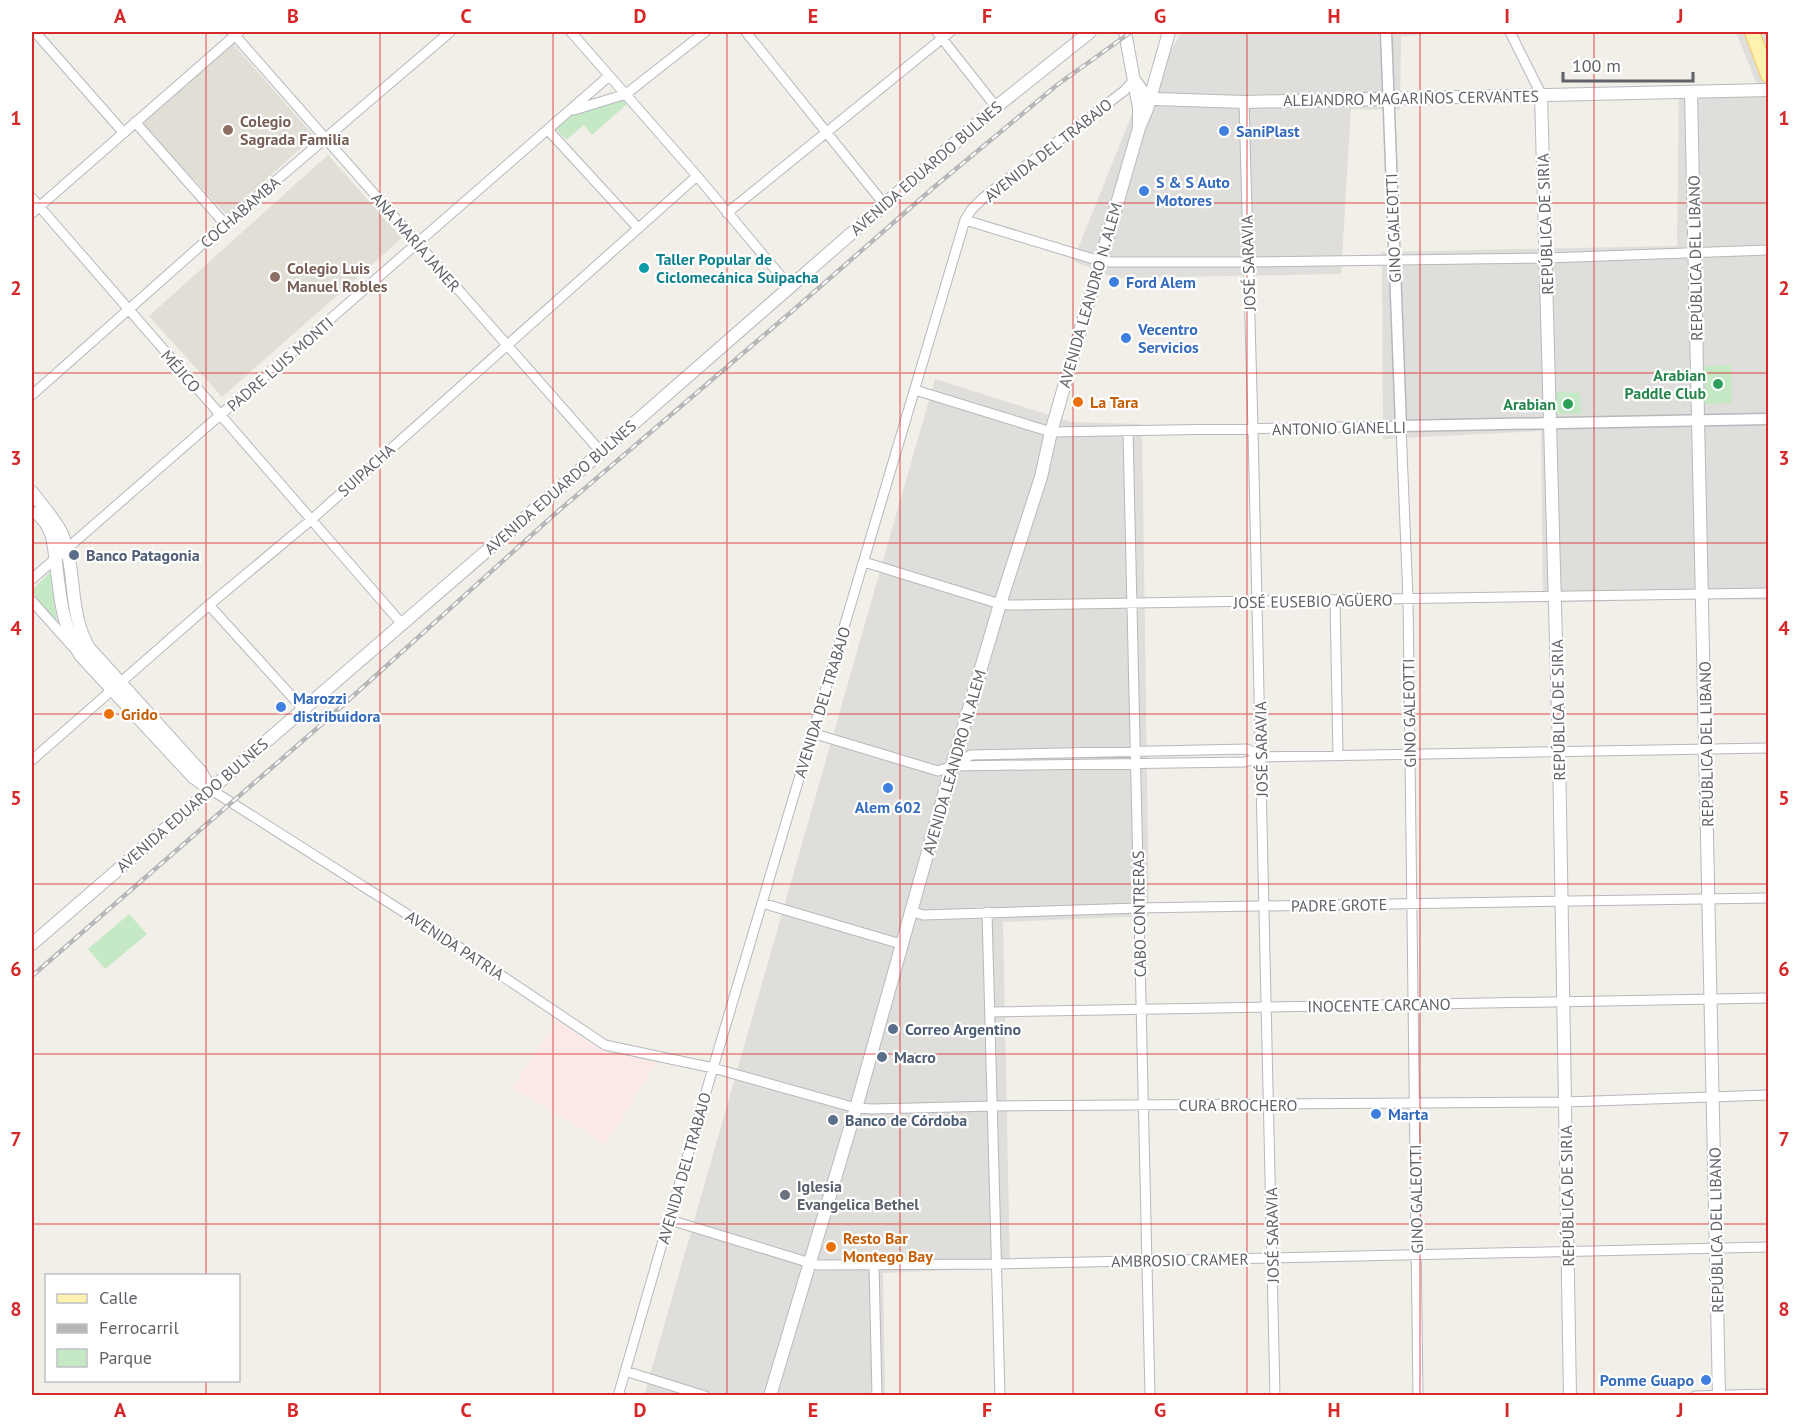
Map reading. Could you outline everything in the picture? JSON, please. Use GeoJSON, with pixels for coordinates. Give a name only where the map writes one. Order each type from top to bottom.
{"type":"FeatureCollection","features":[{"type":"Feature","properties":{"kind":"main road","name":"AVENIDA EDUARDO BULNES"},"geometry":{"type":"LineString","coordinates":[[32,944],[996,107],[1090,32]]}},
{"type":"Feature","properties":{"kind":"main road","name":"AVENIDA LEANDRO N. ALEM"},"geometry":{"type":"LineString","coordinates":[[1125,32],[1139,108],[1139,128]]}},
{"type":"Feature","properties":{"kind":"main road","name":"AVENIDA LEANDRO N. ALEM"},"geometry":{"type":"LineString","coordinates":[[770,1395],[856,1108],[952,766],[1000,604],[1041,477],[1051,432],[1100,261],[1139,128],[1151,98],[1169,32]]}},
{"type":"Feature","properties":{"kind":"main road"},"geometry":{"type":"LineString","coordinates":[[1752,32],[1768,75]]}},
{"type":"Feature","properties":{"kind":"main road"},"geometry":{"type":"LineString","coordinates":[[1134,80],[1151,98]]}},
{"type":"Feature","properties":{"kind":"main road","name":"ALEJANDRO MAGARIÑOS CERVANTES"},"geometry":{"type":"LineString","coordinates":[[1151,98],[1244,102],[1768,90]]}},
{"type":"Feature","properties":{"kind":"main road","name":"REPÚBLICA DEL LIBANO"},"geometry":{"type":"LineString","coordinates":[[1692,92],[1719,1395]]}},
{"type":"Feature","properties":{"kind":"main road","name":"REPÚBLICA DE SIRIA"},"geometry":{"type":"LineString","coordinates":[[1541,94],[1559,752],[1570,1395]]}},
{"type":"Feature","properties":{"kind":"main road","name":"AVENIDA PATRIA"},"geometry":{"type":"LineString","coordinates":[[32,492],[57,525],[66,549],[70,619],[68,634],[81,656],[116,686]]}},
{"type":"Feature","properties":{"kind":"main road","name":"AVENIDA PATRIA"},"geometry":{"type":"LineString","coordinates":[[32,506],[52,536],[70,619],[116,686],[193,777],[210,789]]}},
{"type":"Feature","properties":{"kind":"street"},"geometry":{"type":"LineString","coordinates":[[35,32],[123,132]]}},
{"type":"Feature","properties":{"kind":"street","name":"COCHABAMBA"},"geometry":{"type":"LineString","coordinates":[[32,394],[225,224],[450,32]]}},
{"type":"Feature","properties":{"kind":"street"},"geometry":{"type":"LineString","coordinates":[[571,32],[697,176],[789,286]]}},
{"type":"Feature","properties":{"kind":"street"},"geometry":{"type":"LineString","coordinates":[[568,111],[626,94],[705,32]]}},
{"type":"Feature","properties":{"kind":"street"},"geometry":{"type":"LineString","coordinates":[[746,32],[884,204]]}},
{"type":"Feature","properties":{"kind":"street","name":"GINO GALEOTTI"},"geometry":{"type":"LineString","coordinates":[[1386,32],[1408,599],[1418,1395]]}},
{"type":"Feature","properties":{"kind":"street","name":"REPÚBLICA DE SIRIA"},"geometry":{"type":"LineString","coordinates":[[1510,32],[1541,94]]}},
{"type":"Feature","properties":{"kind":"street"},"geometry":{"type":"LineString","coordinates":[[35,210],[236,33]]}},
{"type":"Feature","properties":{"kind":"street","name":"ANA MARÍA JANER"},"geometry":{"type":"LineString","coordinates":[[236,33],[325,138],[601,452]]}},
{"type":"Feature","properties":{"kind":"street"},"geometry":{"type":"LineString","coordinates":[[727,213],[943,34],[996,107]]}},
{"type":"Feature","properties":{"kind":"street","name":"PADRE LUIS MONTI"},"geometry":{"type":"LineString","coordinates":[[32,579],[609,76]]}},
{"type":"Feature","properties":{"kind":"street","name":"AVENIDA DEL TRABAJO"},"geometry":{"type":"LineString","coordinates":[[618,1395],[812,733],[966,220],[971,210],[984,198],[1124,91],[1134,80]]}},
{"type":"Feature","properties":{"kind":"street","name":"JOSÉ SARAVIA"},"geometry":{"type":"LineString","coordinates":[[1244,102],[1275,1395]]}},
{"type":"Feature","properties":{"kind":"street"},"geometry":{"type":"LineString","coordinates":[[135,122],[225,224]]}},
{"type":"Feature","properties":{"kind":"street"},"geometry":{"type":"LineString","coordinates":[[548,129],[638,228]]}},
{"type":"Feature","properties":{"kind":"street","name":"SUIPACHA"},"geometry":{"type":"LineString","coordinates":[[32,760],[209,605],[311,520],[697,176]]}},
{"type":"Feature","properties":{"kind":"street","name":"MÉJICO"},"geometry":{"type":"LineString","coordinates":[[32,198],[35,210],[128,309],[402,624]]}},
{"type":"Feature","properties":{"kind":"street"},"geometry":{"type":"LineString","coordinates":[[966,220],[1100,261],[1248,262],[1547,258],[1768,250]]}},
{"type":"Feature","properties":{"kind":"street","name":"ANTONIO GIANELLI"},"geometry":{"type":"LineString","coordinates":[[915,390],[1051,432],[1768,419]]}},
{"type":"Feature","properties":{"kind":"street","name":"CABO CONTRERAS"},"geometry":{"type":"LineString","coordinates":[[1128,432],[1150,1395]]}},
{"type":"Feature","properties":{"kind":"street","name":"JOSÉ EUSEBIO AGÜERO"},"geometry":{"type":"LineString","coordinates":[[864,562],[1000,604],[1131,604],[1768,593]]}},
{"type":"Feature","properties":{"kind":"street"},"geometry":{"type":"LineString","coordinates":[[1335,600],[1338,756]]}},
{"type":"Feature","properties":{"kind":"street"},"geometry":{"type":"LineString","coordinates":[[32,601],[81,656]]}},
{"type":"Feature","properties":{"kind":"street"},"geometry":{"type":"LineString","coordinates":[[209,605],[303,709]]}},
{"type":"Feature","properties":{"kind":"street"},"geometry":{"type":"LineString","coordinates":[[52,623],[70,619]]}},
{"type":"Feature","properties":{"kind":"street"},"geometry":{"type":"LineString","coordinates":[[812,733],[938,771],[971,755],[1246,749],[1261,757]]}},
{"type":"Feature","properties":{"kind":"street"},"geometry":{"type":"LineString","coordinates":[[952,766],[1245,762],[1261,757],[1768,748]]}},
{"type":"Feature","properties":{"kind":"street","name":"AVENIDA PATRIA"},"geometry":{"type":"LineString","coordinates":[[210,789],[465,951],[605,1045],[713,1068]]}},
{"type":"Feature","properties":{"kind":"street","name":"PADRE GROTE"},"geometry":{"type":"LineString","coordinates":[[910,911],[923,915],[1138,908],[1768,898]]}},
{"type":"Feature","properties":{"kind":"street"},"geometry":{"type":"LineString","coordinates":[[762,903],[901,944]]}},
{"type":"Feature","properties":{"kind":"street"},"geometry":{"type":"LineString","coordinates":[[987,912],[1000,1395]]}},
{"type":"Feature","properties":{"kind":"street","name":"INOCENTE CARCANO"},"geometry":{"type":"LineString","coordinates":[[990,1011],[1768,998]]}},
{"type":"Feature","properties":{"kind":"street","name":"CURA BROCHERO"},"geometry":{"type":"LineString","coordinates":[[713,1068],[856,1108],[873,1109],[1565,1102],[1768,1095]]}},
{"type":"Feature","properties":{"kind":"street","name":"AMBROSIO CRAMER"},"geometry":{"type":"LineString","coordinates":[[670,1220],[817,1265],[997,1264],[1768,1247]]}},
{"type":"Feature","properties":{"kind":"street"},"geometry":{"type":"LineString","coordinates":[[874,1265],[877,1395]]}},
{"type":"Feature","properties":{"kind":"street"},"geometry":{"type":"LineString","coordinates":[[625,1371],[705,1395]]}},
{"type":"Feature","properties":{"kind":"street"},"geometry":{"type":"LineString","coordinates":[[1695,1395],[1768,1394]]}},
{"type":"Feature","properties":{"kind":"shaded area"},"geometry":{"type":"Polygon","coordinates":[[[1182,32],[1451,32],[1401,36],[1400,110],[1351,109],[1341,274],[1115,278],[1073,261],[1132,114],[1182,32]]]}},
{"type":"Feature","properties":{"kind":"shaded area"},"geometry":{"type":"Polygon","coordinates":[[[1736,32],[1768,32],[1768,600],[1688,599],[1543,603],[1541,431],[1383,439],[1382,252],[1677,246],[1679,85],[1757,85],[1736,32]]]}},
{"type":"Feature","properties":{"kind":"shaded area","name":"Colegio Sagrada Familia"},"geometry":{"type":"Polygon","coordinates":[[[233,44],[314,136],[227,215],[142,124],[233,44]]]}},
{"type":"Feature","properties":{"kind":"shaded area","name":"Colegio Luis Manuel Robles"},"geometry":{"type":"Polygon","coordinates":[[[328,155],[402,238],[222,397],[149,316],[328,155]]]}},
{"type":"Feature","properties":{"kind":"shaded area"},"geometry":{"type":"Polygon","coordinates":[[[935,379],[1071,422],[1142,424],[1149,916],[1003,922],[1010,1268],[883,1273],[885,1395],[644,1396],[935,379]]]}},
{"type":"Feature","properties":{"kind":"shaded area"},"geometry":{"type":"Polygon","coordinates":[[[558,1019],[582,1038],[607,1052],[656,1062],[606,1144],[512,1087],[558,1019]]]}},
{"type":"Feature","properties":{"kind":"green space"},"geometry":{"type":"Polygon","coordinates":[[[622,98],[627,104],[592,135],[584,125],[566,140],[555,128],[569,113],[622,98]]]}},
{"type":"Feature","properties":{"kind":"green space","name":"Arabian Paddle Club"},"geometry":{"type":"Polygon","coordinates":[[[1731,365],[1732,403],[1705,404],[1704,366],[1731,365]]]}},
{"type":"Feature","properties":{"kind":"green space","name":"Arabian"},"geometry":{"type":"Polygon","coordinates":[[[1555,392],[1580,393],[1581,414],[1556,414],[1555,392]]]}},
{"type":"Feature","properties":{"kind":"green space"},"geometry":{"type":"Polygon","coordinates":[[[50,572],[57,622],[32,594],[32,590],[50,572]]]}},
{"type":"Feature","properties":{"kind":"green space"},"geometry":{"type":"Polygon","coordinates":[[[129,914],[147,934],[105,969],[88,949],[129,914]]]}},
{"type":"Feature","properties":{"kind":"railway"},"geometry":{"type":"LineString","coordinates":[[32,976],[322,724],[556,513],[933,188],[1057,85],[1131,32]]}},
{"type":"Feature","properties":{"kind":"place","name":"Colegio Sagrada Familia"},"geometry":{"type":"Point","coordinates":[228,130]}},
{"type":"Feature","properties":{"kind":"place","name":"SaniPlast"},"geometry":{"type":"Point","coordinates":[1224,131]}},
{"type":"Feature","properties":{"kind":"place","name":"S & S Auto Motores"},"geometry":{"type":"Point","coordinates":[1144,191]}},
{"type":"Feature","properties":{"kind":"place","name":"Taller Popular de Ciclomecánica Suipacha"},"geometry":{"type":"Point","coordinates":[644,268]}},
{"type":"Feature","properties":{"kind":"place","name":"Colegio Luis Manuel Robles"},"geometry":{"type":"Point","coordinates":[275,277]}},
{"type":"Feature","properties":{"kind":"place","name":"Ford Alem"},"geometry":{"type":"Point","coordinates":[1114,282]}},
{"type":"Feature","properties":{"kind":"place","name":"Vecentro Servicios"},"geometry":{"type":"Point","coordinates":[1126,338]}},
{"type":"Feature","properties":{"kind":"place","name":"Arabian Paddle Club"},"geometry":{"type":"Point","coordinates":[1718,384]}},
{"type":"Feature","properties":{"kind":"place","name":"La Tara"},"geometry":{"type":"Point","coordinates":[1078,402]}},
{"type":"Feature","properties":{"kind":"place","name":"Arabian"},"geometry":{"type":"Point","coordinates":[1568,404]}},
{"type":"Feature","properties":{"kind":"place","name":"Banco Patagonia"},"geometry":{"type":"Point","coordinates":[74,555]}},
{"type":"Feature","properties":{"kind":"place","name":"Marozzi distribuidora"},"geometry":{"type":"Point","coordinates":[281,707]}},
{"type":"Feature","properties":{"kind":"place","name":"Grido"},"geometry":{"type":"Point","coordinates":[109,714]}},
{"type":"Feature","properties":{"kind":"place","name":"Alem 602"},"geometry":{"type":"Point","coordinates":[888,788]}},
{"type":"Feature","properties":{"kind":"place","name":"Correo Argentino"},"geometry":{"type":"Point","coordinates":[893,1029]}},
{"type":"Feature","properties":{"kind":"place","name":"Macro"},"geometry":{"type":"Point","coordinates":[882,1057]}},
{"type":"Feature","properties":{"kind":"place","name":"Marta"},"geometry":{"type":"Point","coordinates":[1376,1114]}},
{"type":"Feature","properties":{"kind":"place","name":"Banco de Córdoba"},"geometry":{"type":"Point","coordinates":[833,1120]}},
{"type":"Feature","properties":{"kind":"place","name":"Iglesia Evangelica Bethel"},"geometry":{"type":"Point","coordinates":[785,1195]}},
{"type":"Feature","properties":{"kind":"place","name":"Resto Bar Montego Bay"},"geometry":{"type":"Point","coordinates":[831,1247]}},
{"type":"Feature","properties":{"kind":"place","name":"Ponme Guapo"},"geometry":{"type":"Point","coordinates":[1706,1380]}}]}
